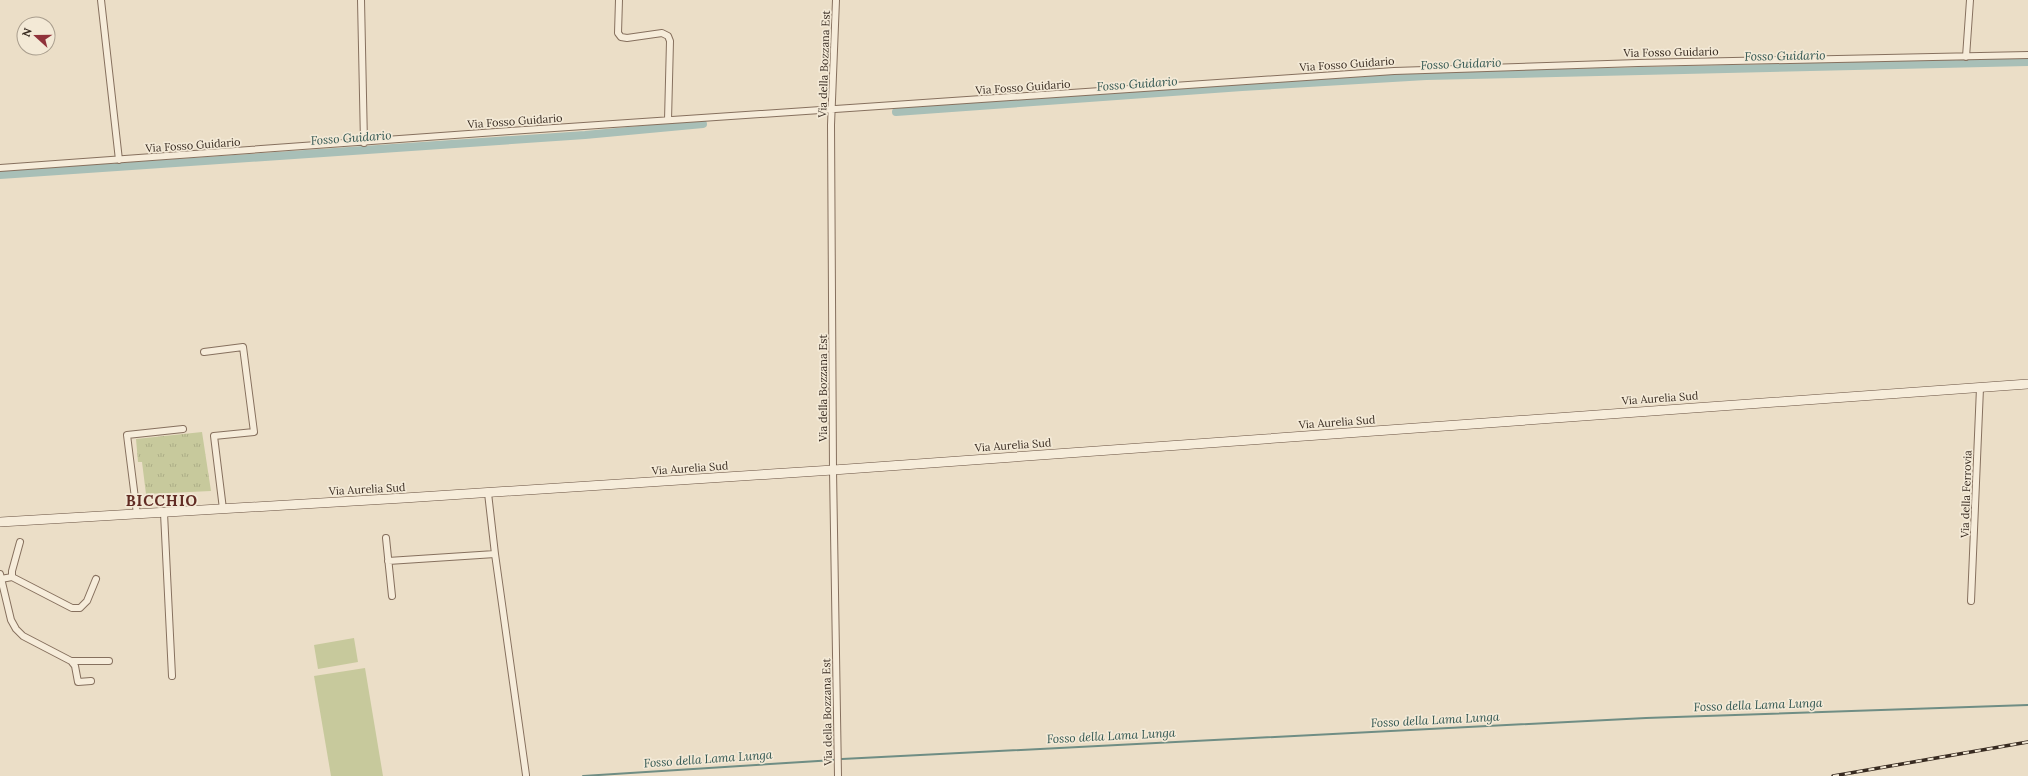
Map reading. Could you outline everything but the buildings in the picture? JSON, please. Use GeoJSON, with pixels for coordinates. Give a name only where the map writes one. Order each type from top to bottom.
{"type":"FeatureCollection","features":[{"type":"Feature","properties":{"kind":"main road","name":"Via Aurelia Sud"},"geometry":{"type":"LineString","coordinates":[[0,522],[488,493],[834,470],[2028,384]]}},
{"type":"Feature","properties":{"kind":"street"},"geometry":{"type":"LineString","coordinates":[[101,0],[119,160]]}},
{"type":"Feature","properties":{"kind":"street"},"geometry":{"type":"LineString","coordinates":[[361,0],[364,143]]}},
{"type":"Feature","properties":{"kind":"street"},"geometry":{"type":"LineString","coordinates":[[619,0],[618,33],[622,37],[627,38],[662,34],[668,36],[670,41],[668,120]]}},
{"type":"Feature","properties":{"kind":"street","name":"Via della Bozzana Est"},"geometry":{"type":"LineString","coordinates":[[836,0],[831,109],[838,776]]}},
{"type":"Feature","properties":{"kind":"street"},"geometry":{"type":"LineString","coordinates":[[1966,57],[1970,0]]}},
{"type":"Feature","properties":{"kind":"street","name":"Via Fosso Guidario"},"geometry":{"type":"LineString","coordinates":[[0,168],[668,120],[1394,71],[1638,63],[2028,55]]}},
{"type":"Feature","properties":{"kind":"street"},"geometry":{"type":"LineString","coordinates":[[204,352],[243,347],[254,432],[214,436],[223,509]]}},
{"type":"Feature","properties":{"kind":"street","name":"Via della Ferrovia"},"geometry":{"type":"LineString","coordinates":[[1971,601],[1980,388]]}},
{"type":"Feature","properties":{"kind":"street"},"geometry":{"type":"LineString","coordinates":[[137,514],[127,435],[183,429]]}},
{"type":"Feature","properties":{"kind":"street"},"geometry":{"type":"LineString","coordinates":[[488,493],[495,554],[526,775]]}},
{"type":"Feature","properties":{"kind":"street"},"geometry":{"type":"LineString","coordinates":[[164,513],[172,676]]}},
{"type":"Feature","properties":{"kind":"street"},"geometry":{"type":"LineString","coordinates":[[386,538],[392,596]]}},
{"type":"Feature","properties":{"kind":"street"},"geometry":{"type":"LineString","coordinates":[[12,577],[12,571],[20,542]]}},
{"type":"Feature","properties":{"kind":"street"},"geometry":{"type":"LineString","coordinates":[[388,561],[495,554]]}},
{"type":"Feature","properties":{"kind":"street"},"geometry":{"type":"LineString","coordinates":[[96,579],[87,601],[80,608],[72,608],[12,577],[1,576],[11,620],[16,630],[27,639],[71,661],[109,661]]}},
{"type":"Feature","properties":{"kind":"street"},"geometry":{"type":"LineString","coordinates":[[71,661],[74,666],[78,682],[91,681]]}},
{"type":"Feature","properties":{"kind":"green space"},"geometry":{"type":"Polygon","coordinates":[[[202,432],[211,491],[146,494],[142,462],[138,462],[136,439],[202,432]]]}},
{"type":"Feature","properties":{"kind":"green space"},"geometry":{"type":"Polygon","coordinates":[[[354,638],[358,662],[318,669],[314,645],[354,638]]]}},
{"type":"Feature","properties":{"kind":"green space"},"geometry":{"type":"Polygon","coordinates":[[[365,668],[383,776],[331,776],[314,676],[365,668]]]}},
{"type":"Feature","properties":{"kind":"waterway","name":"Fosso Guidario"},"geometry":{"type":"LineString","coordinates":[[896,112],[1242,87],[1426,76],[2028,62]]}},
{"type":"Feature","properties":{"kind":"waterway","name":"Fosso Guidario"},"geometry":{"type":"LineString","coordinates":[[0,175],[585,135],[703,124]]}},
{"type":"Feature","properties":{"kind":"waterway","name":"Fosso della Lama Lunga"},"geometry":{"type":"LineString","coordinates":[[842,759],[1646,718],[2028,705]]}},
{"type":"Feature","properties":{"kind":"waterway","name":"Fosso della Lama Lunga"},"geometry":{"type":"LineString","coordinates":[[583,776],[834,760]]}},
{"type":"Feature","properties":{"kind":"railway"},"geometry":{"type":"LineString","coordinates":[[1833,776],[2028,742]]}},
{"type":"Feature","properties":{"kind":"district","name":"BICCHIO"},"geometry":{"type":"Point","coordinates":[162,501]}}]}
